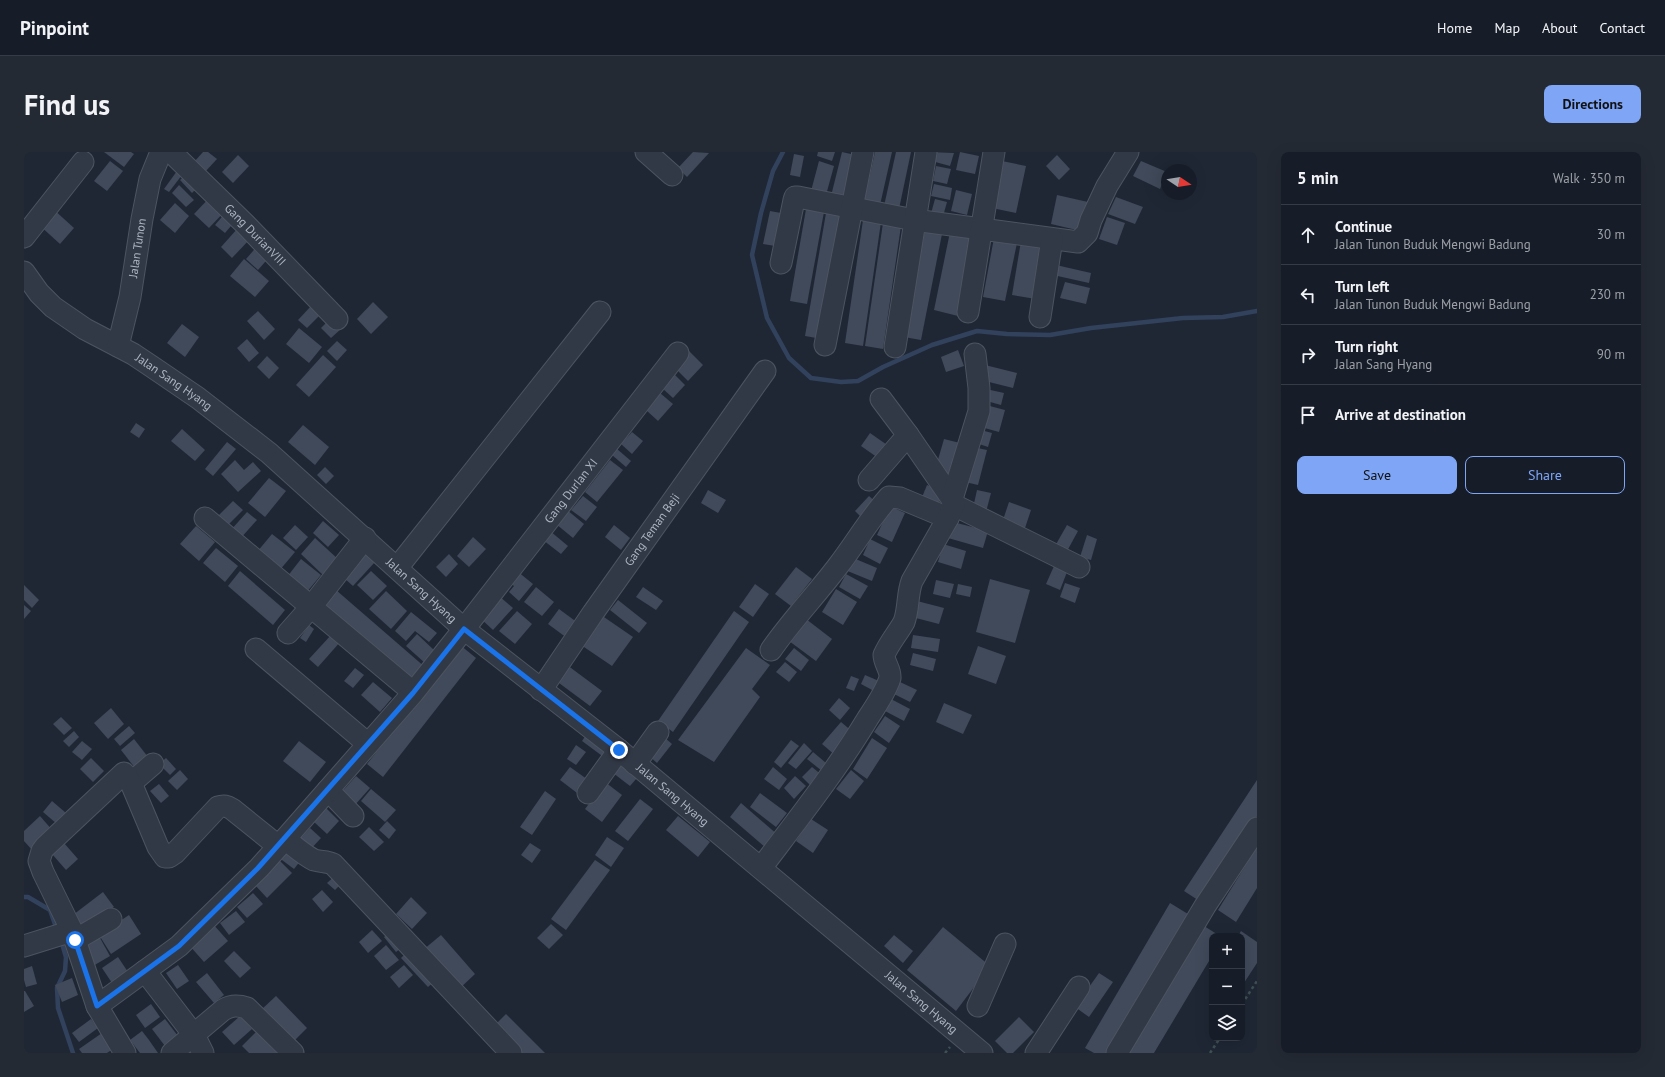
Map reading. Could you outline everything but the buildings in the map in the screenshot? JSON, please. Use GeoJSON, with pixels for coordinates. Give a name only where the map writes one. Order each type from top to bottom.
{"type":"FeatureCollection","features":[{"type":"Feature","properties":{"kind":"street","name":"Jalan Tunon"},"geometry":{"type":"LineString","coordinates":[[118,346],[130,297],[142,219],[150,179],[161,152]]}},
{"type":"Feature","properties":{"kind":"street","name":"Gang DurianVIII"},"geometry":{"type":"LineString","coordinates":[[171,152],[245,224],[337,319]]}},
{"type":"Feature","properties":{"kind":"street"},"geometry":{"type":"LineString","coordinates":[[646,152],[672,175]]}},
{"type":"Feature","properties":{"kind":"street"},"geometry":{"type":"LineString","coordinates":[[825,344],[863,152]]}},
{"type":"Feature","properties":{"kind":"street"},"geometry":{"type":"LineString","coordinates":[[895,347],[926,152]]}},
{"type":"Feature","properties":{"kind":"street"},"geometry":{"type":"LineString","coordinates":[[968,312],[994,152]]}},
{"type":"Feature","properties":{"kind":"street"},"geometry":{"type":"LineString","coordinates":[[781,263],[796,197],[914,220],[1078,242],[1087,233],[1106,186],[1128,152]]}},
{"type":"Feature","properties":{"kind":"street"},"geometry":{"type":"LineString","coordinates":[[24,237],[83,162]]}},
{"type":"Feature","properties":{"kind":"street"},"geometry":{"type":"LineString","coordinates":[[1040,317],[1052,239]]}},
{"type":"Feature","properties":{"kind":"street","name":"Jalan Sang Hyang"},"geometry":{"type":"LineString","coordinates":[[24,272],[39,293],[53,307],[85,329],[139,358],[198,398],[269,453],[366,538],[464,629],[619,750],[982,1053]]}},
{"type":"Feature","properties":{"kind":"street"},"geometry":{"type":"LineString","coordinates":[[397,568],[600,312]]}},
{"type":"Feature","properties":{"kind":"street","name":"Gang DurIan XI"},"geometry":{"type":"LineString","coordinates":[[97,1006],[179,946],[282,843],[413,693],[678,352]]}},
{"type":"Feature","properties":{"kind":"street"},"geometry":{"type":"LineString","coordinates":[[761,868],[834,772],[867,720],[888,682],[890,673],[884,660],[884,655],[904,622],[908,609],[909,590],[912,581],[951,508],[979,411],[979,388],[975,354]]}},
{"type":"Feature","properties":{"kind":"street","name":"Gang Teman Beji"},"geometry":{"type":"LineString","coordinates":[[541,690],[593,613],[765,371]]}},
{"type":"Feature","properties":{"kind":"street"},"geometry":{"type":"LineString","coordinates":[[881,399],[908,435],[951,508]]}},
{"type":"Feature","properties":{"kind":"street"},"geometry":{"type":"LineString","coordinates":[[869,480],[908,435]]}},
{"type":"Feature","properties":{"kind":"street"},"geometry":{"type":"LineString","coordinates":[[771,650],[785,630],[809,603],[838,566],[889,497],[951,508],[1079,567]]}},
{"type":"Feature","properties":{"kind":"street"},"geometry":{"type":"LineString","coordinates":[[204,518],[408,688]]}},
{"type":"Feature","properties":{"kind":"street"},"geometry":{"type":"LineString","coordinates":[[288,633],[311,607],[366,538]]}},
{"type":"Feature","properties":{"kind":"street"},"geometry":{"type":"LineString","coordinates":[[256,649],[368,744]]}},
{"type":"Feature","properties":{"kind":"street"},"geometry":{"type":"LineString","coordinates":[[635,764],[658,732]]}},
{"type":"Feature","properties":{"kind":"street"},"geometry":{"type":"LineString","coordinates":[[588,794],[619,750]]}},
{"type":"Feature","properties":{"kind":"street"},"geometry":{"type":"LineString","coordinates":[[131,783],[153,764]]}},
{"type":"Feature","properties":{"kind":"street"},"geometry":{"type":"LineString","coordinates":[[123,1052],[97,1006],[71,935],[39,861],[45,847],[124,773],[131,783],[158,847],[165,857],[169,857],[175,853],[218,807],[228,806],[282,843],[312,859],[326,861],[333,864],[511,1053]]}},
{"type":"Feature","properties":{"kind":"street"},"geometry":{"type":"LineString","coordinates":[[328,790],[353,816]]}},
{"type":"Feature","properties":{"kind":"street"},"geometry":{"type":"LineString","coordinates":[[1117,1053],[1206,906],[1257,828]]}},
{"type":"Feature","properties":{"kind":"street"},"geometry":{"type":"LineString","coordinates":[[24,946],[71,935],[111,919]]}},
{"type":"Feature","properties":{"kind":"street"},"geometry":{"type":"LineString","coordinates":[[978,1006],[1005,944]]}},
{"type":"Feature","properties":{"kind":"street"},"geometry":{"type":"LineString","coordinates":[[145,971],[198,1044]]}},
{"type":"Feature","properties":{"kind":"street"},"geometry":{"type":"LineString","coordinates":[[1036,1053],[1079,987]]}},
{"type":"Feature","properties":{"kind":"street"},"geometry":{"type":"LineString","coordinates":[[172,1053],[198,1044],[223,1010],[240,1006],[248,1008],[293,1053]]}},
{"type":"Feature","properties":{"kind":"path"},"geometry":{"type":"LineString","coordinates":[[1245,999],[1257,981]]}},
{"type":"Feature","properties":{"kind":"path"},"geometry":{"type":"LineString","coordinates":[[1210,1053],[1218,1041]]}},
{"type":"Feature","properties":{"kind":"waterway"},"geometry":{"type":"LineString","coordinates":[[783,152],[773,171],[761,213],[752,255],[767,318],[789,358],[811,378],[841,382],[858,381],[883,367],[932,345],[977,331],[1007,334],[1050,335],[1091,328],[1183,318],[1223,317],[1257,311]]}},
{"type":"Feature","properties":{"kind":"waterway"},"geometry":{"type":"LineString","coordinates":[[24,897],[28,897],[50,910],[57,930]]}},
{"type":"Feature","properties":{"kind":"waterway"},"geometry":{"type":"LineString","coordinates":[[61,940],[66,957],[65,971],[57,988],[58,1008],[73,1053]]}},
{"type":"Feature","properties":{"kind":"route"},"geometry":{"type":"LineString","coordinates":[[75,940],[97,1006],[179,946],[258,868],[285,839],[413,693],[464,629],[619,750]]}}]}
